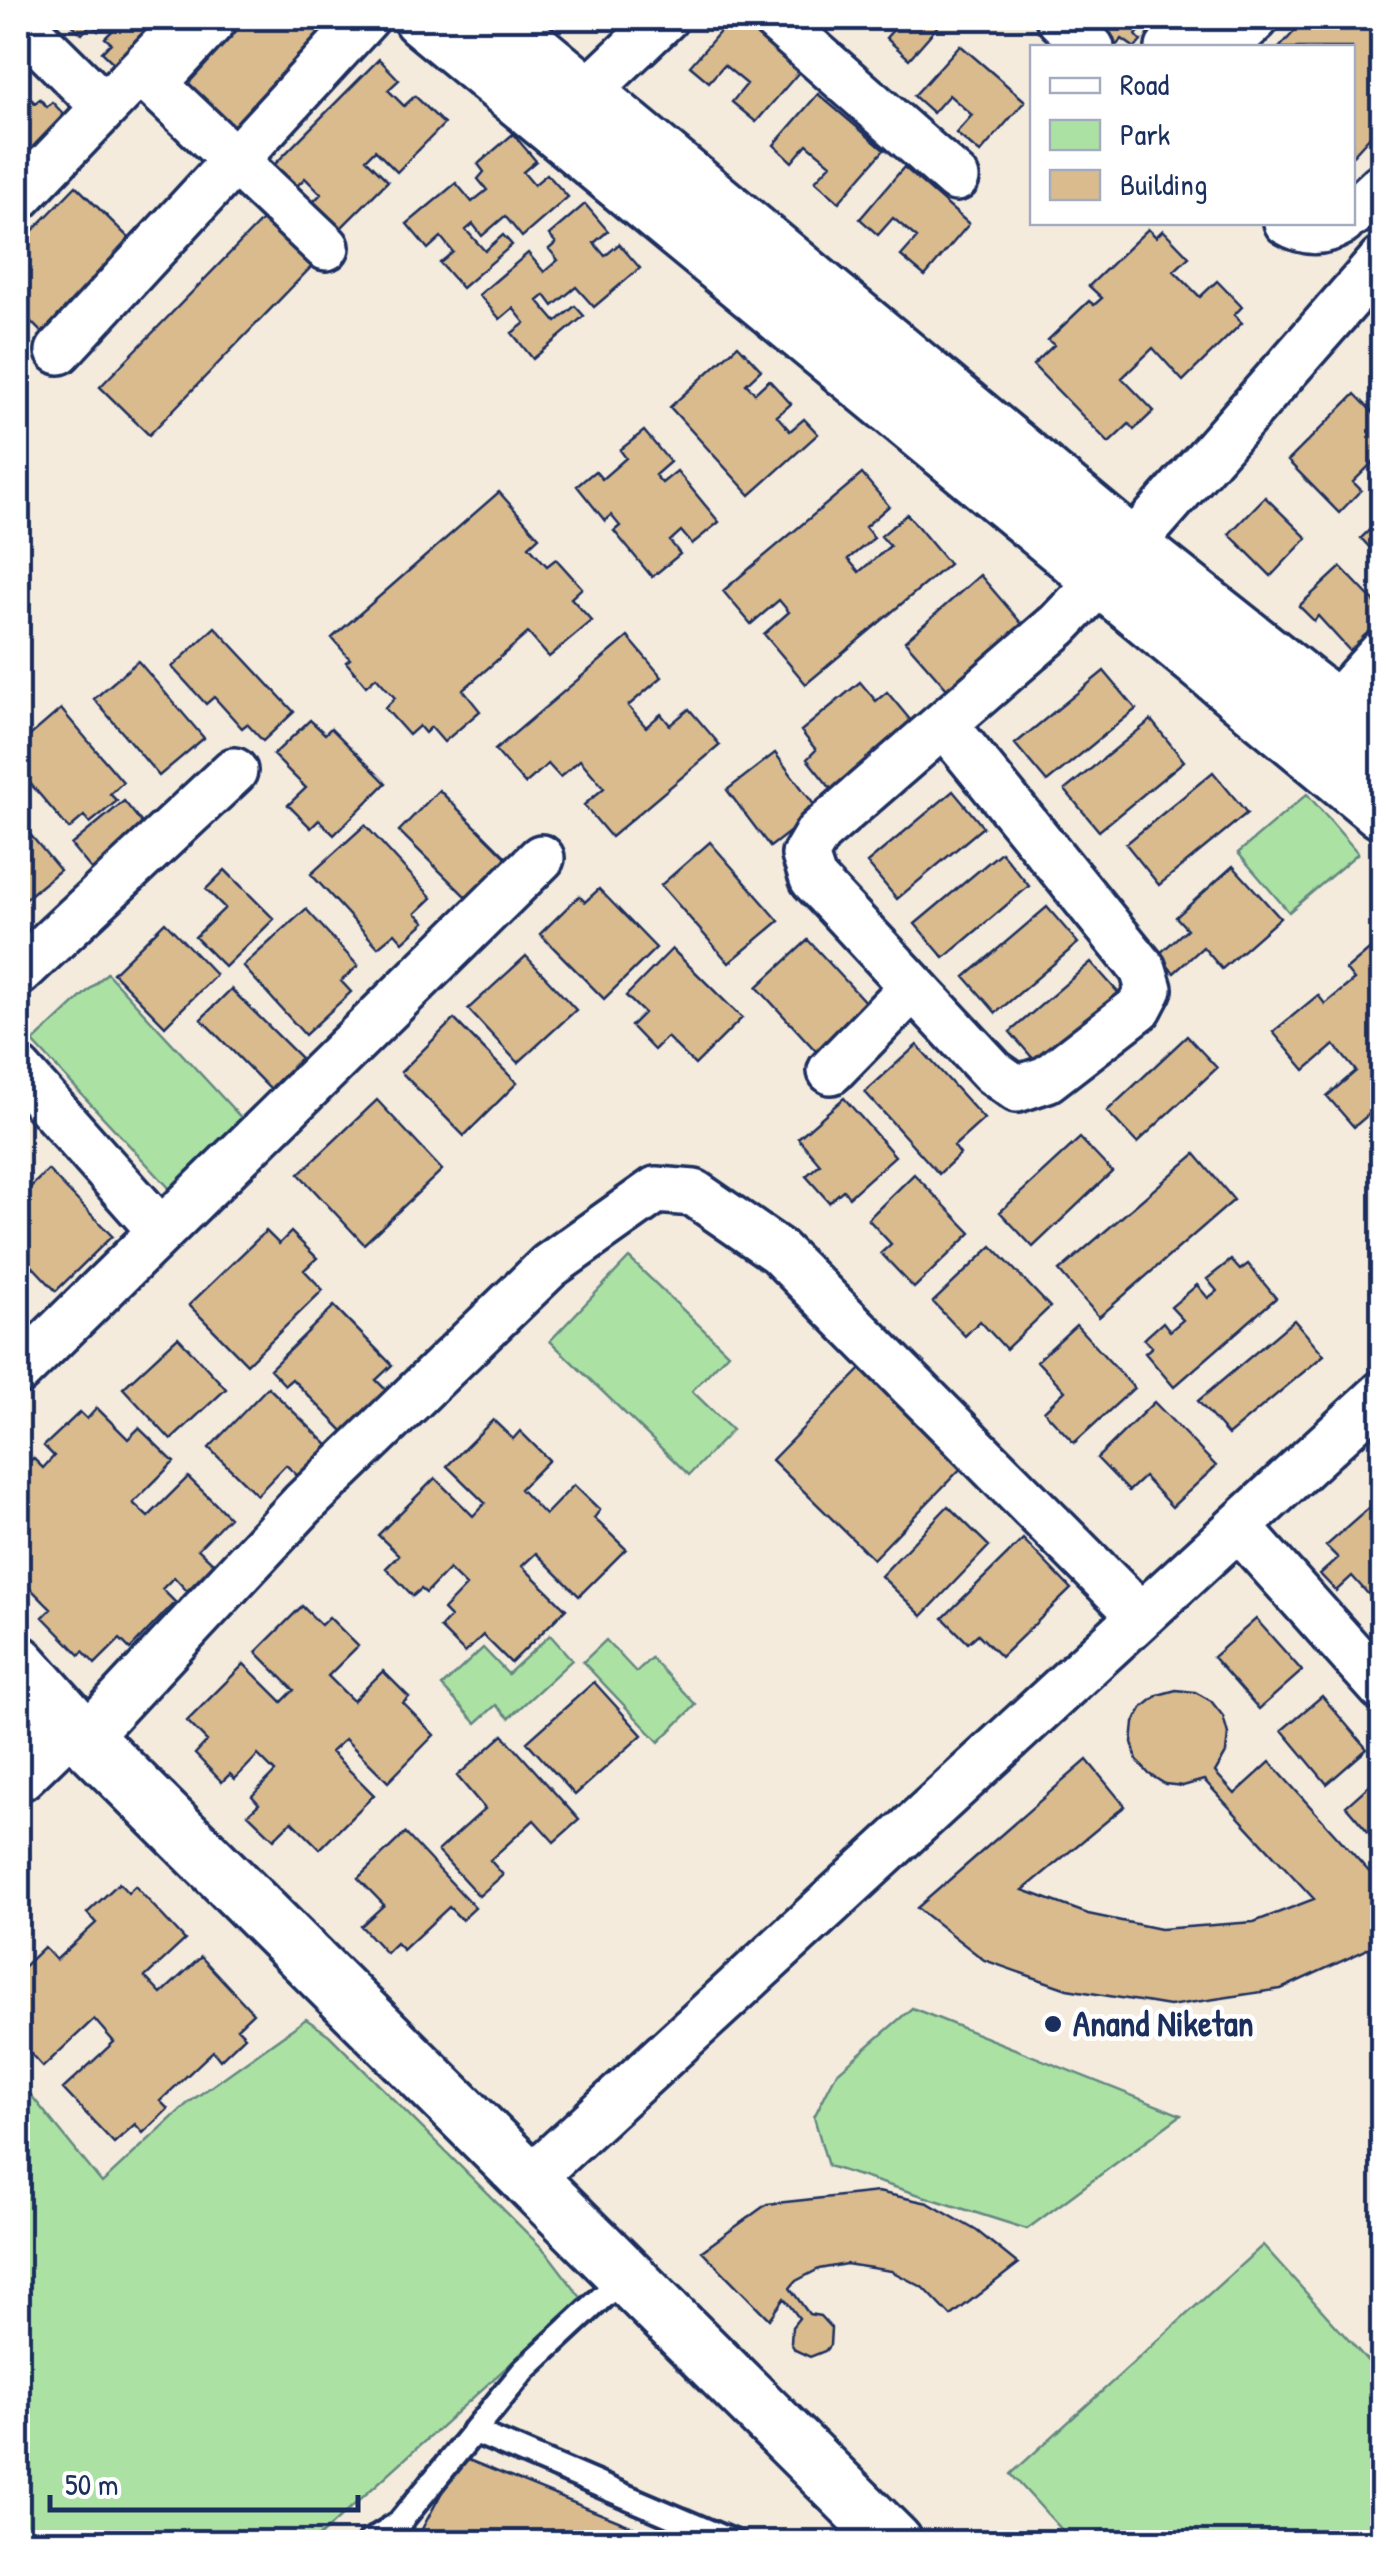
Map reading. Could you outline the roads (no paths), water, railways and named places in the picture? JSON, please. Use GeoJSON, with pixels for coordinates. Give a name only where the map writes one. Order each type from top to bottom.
{"type":"FeatureCollection","features":[{"type":"Feature","properties":{"kind":"street"},"geometry":{"type":"LineString","coordinates":[[18,198],[192,18]]}},
{"type":"Feature","properties":{"kind":"street"},"geometry":{"type":"LineString","coordinates":[[215,18],[154,84],[326,247]]}},
{"type":"Feature","properties":{"kind":"street"},"geometry":{"type":"LineString","coordinates":[[60,350],[366,18]]}},
{"type":"Feature","properties":{"kind":"street"},"geometry":{"type":"LineString","coordinates":[[421,18],[1117,563],[1316,725],[1382,811]]}},
{"type":"Feature","properties":{"kind":"street"},"geometry":{"type":"LineString","coordinates":[[495,18],[586,93],[1117,563]]}},
{"type":"Feature","properties":{"kind":"street"},"geometry":{"type":"LineString","coordinates":[[586,93],[665,18]]}},
{"type":"Feature","properties":{"kind":"street"},"geometry":{"type":"LineString","coordinates":[[774,18],[956,178]]}},
{"type":"Feature","properties":{"kind":"street"},"geometry":{"type":"LineString","coordinates":[[1058,18],[1088,45]]}},
{"type":"Feature","properties":{"kind":"street"},"geometry":{"type":"LineString","coordinates":[[1173,45],[1203,18]]}},
{"type":"Feature","properties":{"kind":"street"},"geometry":{"type":"LineString","coordinates":[[1226,45],[1256,18]]}},
{"type":"Feature","properties":{"kind":"street"},"geometry":{"type":"LineString","coordinates":[[21,22],[105,107]]}},
{"type":"Feature","properties":{"kind":"street"},"geometry":{"type":"LineString","coordinates":[[1355,211],[1382,186]]}},
{"type":"Feature","properties":{"kind":"street"},"geometry":{"type":"LineString","coordinates":[[1292,225],[1324,233],[1337,225]]}},
{"type":"Feature","properties":{"kind":"street"},"geometry":{"type":"LineString","coordinates":[[945,725],[1143,969],[1149,989],[1139,1008],[1047,1078],[1018,1089],[993,1072],[813,879],[805,855],[818,833],[1058,625],[1382,260]]}},
{"type":"Feature","properties":{"kind":"street"},"geometry":{"type":"LineString","coordinates":[[1316,725],[1382,653]]}},
{"type":"Feature","properties":{"kind":"street"},"geometry":{"type":"LineString","coordinates":[[1316,725],[1382,745]]}},
{"type":"Feature","properties":{"kind":"street"},"geometry":{"type":"LineString","coordinates":[[18,972],[234,771]]}},
{"type":"Feature","properties":{"kind":"street"},"geometry":{"type":"LineString","coordinates":[[18,1372],[541,858]]}},
{"type":"Feature","properties":{"kind":"street"},"geometry":{"type":"LineString","coordinates":[[831,1071],[913,987]]}},
{"type":"Feature","properties":{"kind":"street"},"geometry":{"type":"LineString","coordinates":[[18,1070],[160,1230]]}},
{"type":"Feature","properties":{"kind":"street"},"geometry":{"type":"LineString","coordinates":[[85,1738],[303,1504],[522,1292],[550,1266],[656,1190],[694,1193],[778,1251],[1141,1616]]}},
{"type":"Feature","properties":{"kind":"street"},"geometry":{"type":"LineString","coordinates":[[529,2180],[1382,1394]]}},
{"type":"Feature","properties":{"kind":"street"},"geometry":{"type":"LineString","coordinates":[[1238,1527],[1382,1688]]}},
{"type":"Feature","properties":{"kind":"street"},"geometry":{"type":"LineString","coordinates":[[18,1663],[85,1738]]}},
{"type":"Feature","properties":{"kind":"street"},"geometry":{"type":"LineString","coordinates":[[18,1773],[70,1723],[894,2542]]}},
{"type":"Feature","properties":{"kind":"lane"},"geometry":{"type":"LineString","coordinates":[[369,2542],[399,2523],[524,2370],[626,2275]]}},
{"type":"Feature","properties":{"kind":"lane"},"geometry":{"type":"LineString","coordinates":[[473,2432],[733,2542]]}},
{"type":"Feature","properties":{"kind":"place","name":"Anand Niketan"},"geometry":{"type":"Point","coordinates":[1053,2024]}}]}
